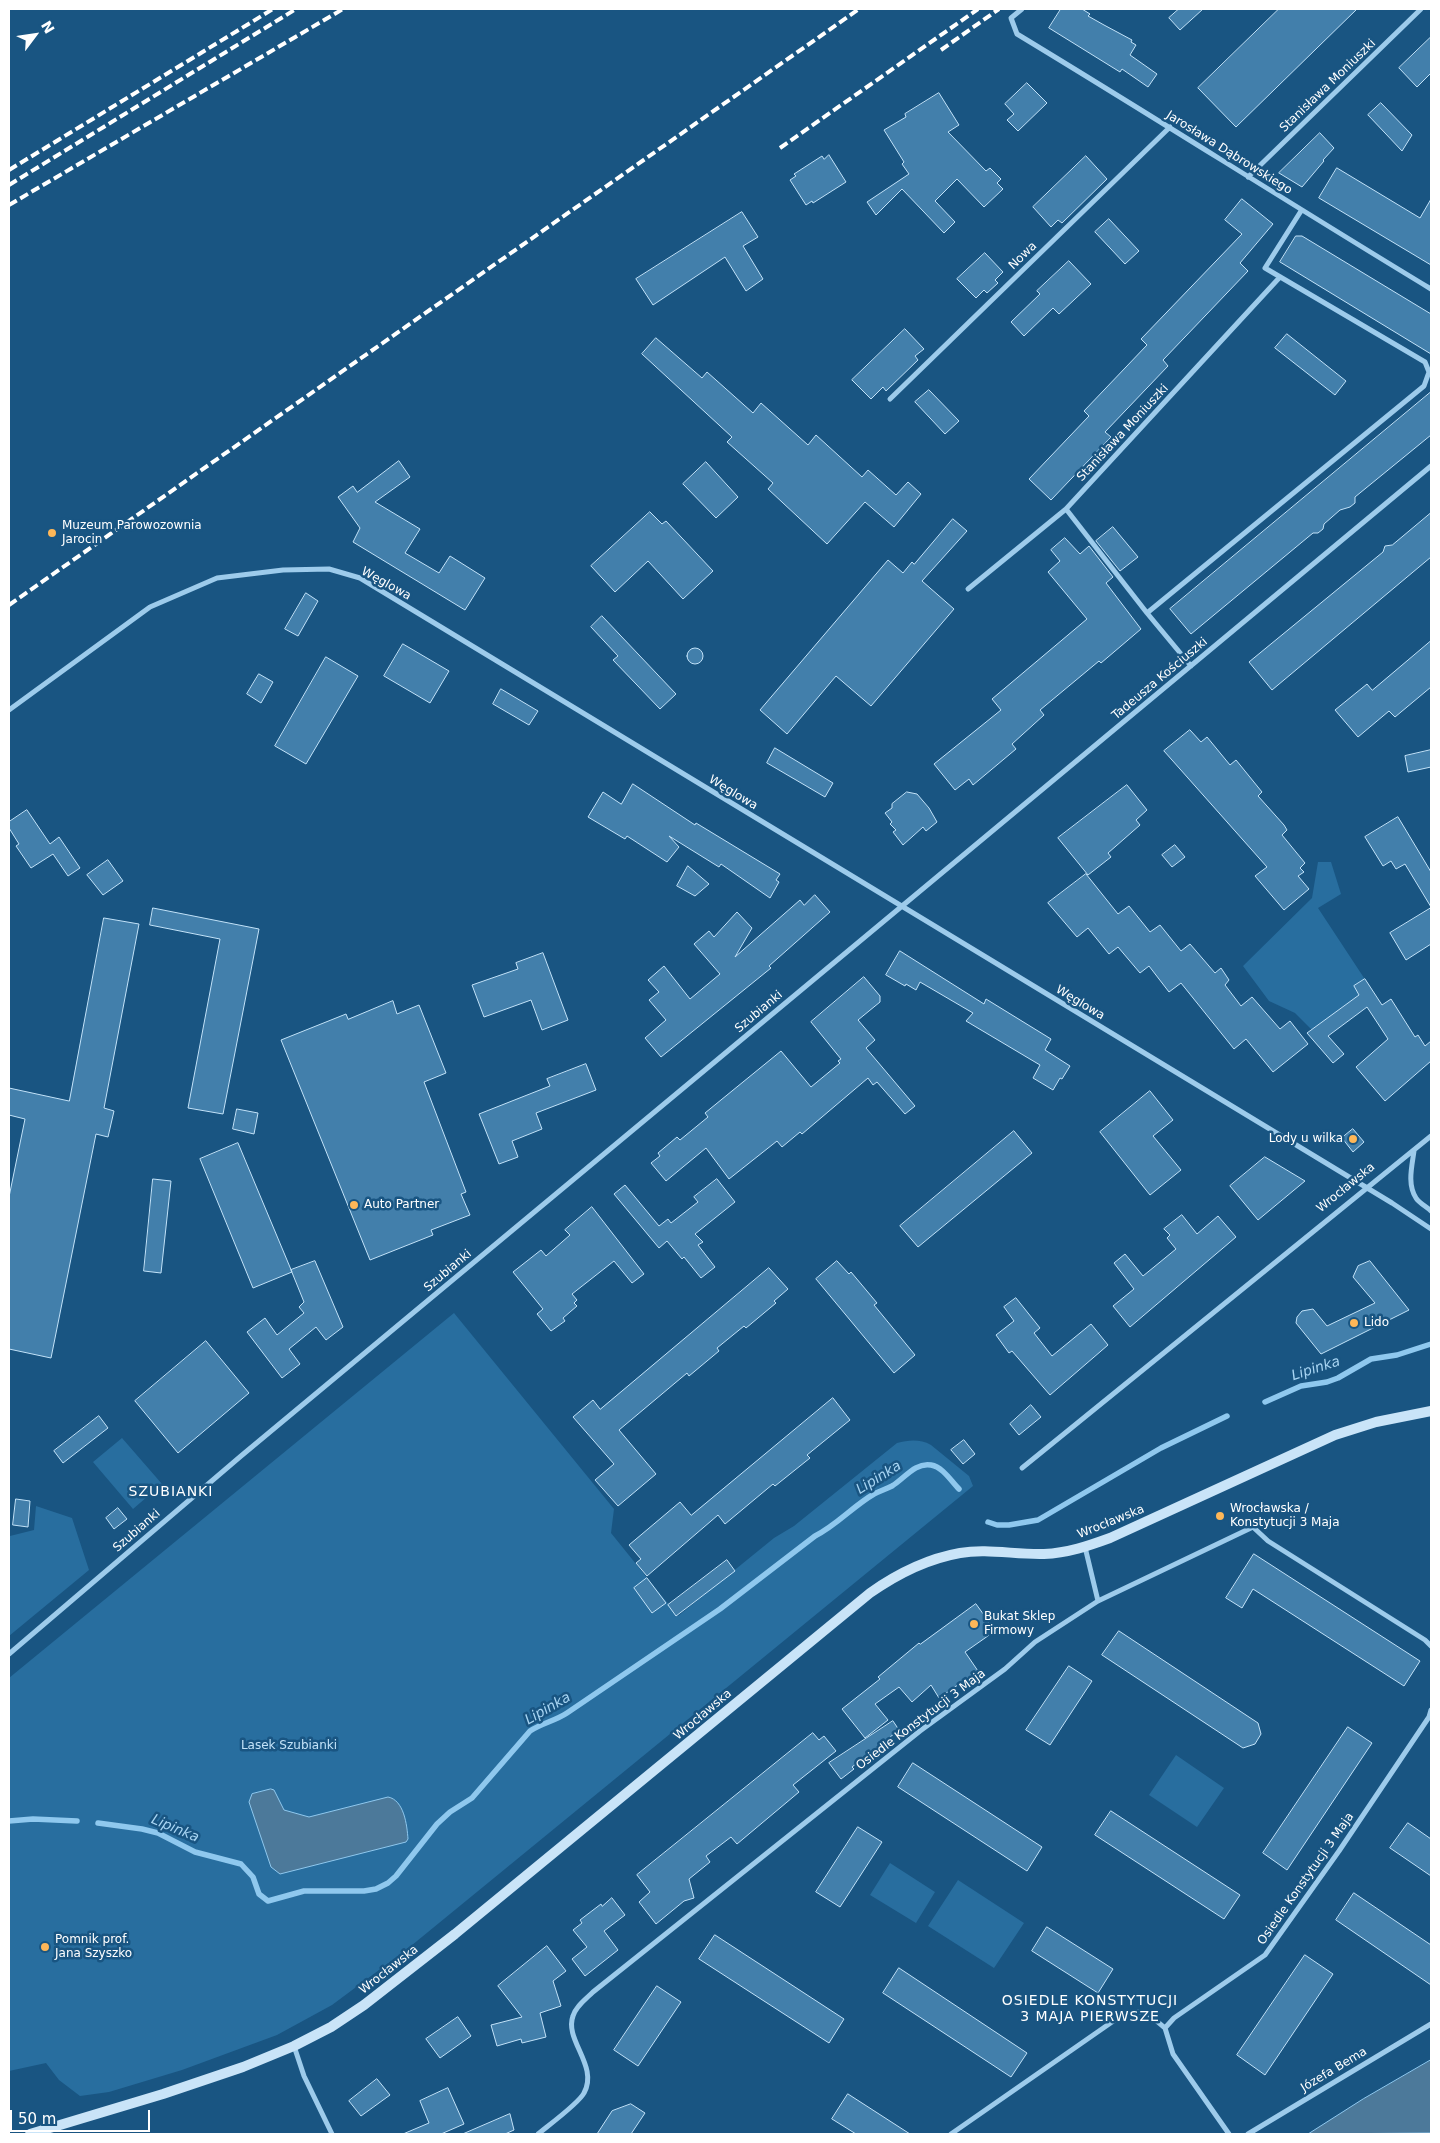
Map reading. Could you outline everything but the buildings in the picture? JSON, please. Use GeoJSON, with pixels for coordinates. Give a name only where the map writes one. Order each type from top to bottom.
{"type":"FeatureCollection","features":[{"type":"Feature","properties":{"kind":"street","name":"Jarosława Dąbrowskiego"},"geometry":{"type":"LineString","coordinates":[[1022,9],[1011,18],[1017,34],[1170,127],[1301,211],[1431,289]]}},
{"type":"Feature","properties":{"kind":"street","name":"Stanisława Moniuszki"},"geometry":{"type":"LineString","coordinates":[[1248,177],[1421,9]]}},
{"type":"Feature","properties":{"kind":"street","name":"Nowa"},"geometry":{"type":"LineString","coordinates":[[890,399],[1170,127]]}},
{"type":"Feature","properties":{"kind":"street"},"geometry":{"type":"LineString","coordinates":[[1147,613],[1424,386],[1429,372],[1425,362],[1265,268],[1301,211]]}},
{"type":"Feature","properties":{"kind":"street","name":"Stanisława Moniuszki"},"geometry":{"type":"LineString","coordinates":[[968,589],[1066,509],[1280,276]]}},
{"type":"Feature","properties":{"kind":"street","name":"Tadeusza Kościuszki"},"geometry":{"type":"LineString","coordinates":[[902,906],[1431,466]]}},
{"type":"Feature","properties":{"kind":"street"},"geometry":{"type":"LineString","coordinates":[[1066,509],[1191,666]]}},
{"type":"Feature","properties":{"kind":"street","name":"Węglowa"},"geometry":{"type":"LineString","coordinates":[[9,710],[150,607],[217,578],[283,570],[329,569],[360,578],[1431,1229]]}},
{"type":"Feature","properties":{"kind":"street","name":"Szubianki"},"geometry":{"type":"LineString","coordinates":[[9,1654],[241,1456],[902,906]]}},
{"type":"Feature","properties":{"kind":"street","name":"Wrocławska"},"geometry":{"type":"LineString","coordinates":[[1022,1468],[1431,1136]]}},
{"type":"Feature","properties":{"kind":"street"},"geometry":{"type":"LineString","coordinates":[[1414,1151],[1411,1173],[1412,1184],[1416,1198],[1431,1211]]}},
{"type":"Feature","properties":{"kind":"street","name":"Wrocławska"},"geometry":{"type":"LineString","coordinates":[[30,2134],[163,2094],[243,2067],[294,2046],[331,2027],[389,1986],[889,1579],[936,1558],[961,1553],[1043,1554],[1085,1547],[1110,1538],[1335,1435],[1376,1422],[1431,1411]]}},
{"type":"Feature","properties":{"kind":"street","name":"Osiedle Konstytucji 3 Maja"},"geometry":{"type":"LineString","coordinates":[[538,2134],[584,2095],[588,2083],[588,2073],[572,2027],[573,2016],[580,2004],[912,1737],[1005,1669],[1035,1642],[1098,1600],[1253,1527],[1268,1540],[1425,1640],[1431,1646]]}},
{"type":"Feature","properties":{"kind":"street"},"geometry":{"type":"LineString","coordinates":[[1085,1547],[1098,1600]]}},
{"type":"Feature","properties":{"kind":"street","name":"Osiedle Konstytucji 3 Maja"},"geometry":{"type":"LineString","coordinates":[[1165,2028],[1174,2018],[1265,1955],[1339,1851],[1431,1710]]}},
{"type":"Feature","properties":{"kind":"street"},"geometry":{"type":"LineString","coordinates":[[951,2134],[1122,2015],[1135,2010],[1147,2013],[1165,2028],[1173,2054],[1229,2134]]}},
{"type":"Feature","properties":{"kind":"street","name":"Józefa Bema"},"geometry":{"type":"LineString","coordinates":[[1248,2134],[1431,2024]]}},
{"type":"Feature","properties":{"kind":"street"},"geometry":{"type":"LineString","coordinates":[[294,2046],[304,2076],[332,2134]]}},
{"type":"Feature","properties":{"kind":"green space"},"geometry":{"type":"Polygon","coordinates":[[[1318,862],[1331,862],[1341,894],[1318,908],[1370,987],[1312,1030],[1295,1013],[1269,1001],[1243,966],[1312,898],[1318,862]]]}},
{"type":"Feature","properties":{"kind":"green space","name":"Lasek Szubianki"},"geometry":{"type":"Polygon","coordinates":[[[454,1313],[614,1509],[611,1533],[678,1616],[774,1538],[794,1526],[897,1443],[914,1441],[931,1445],[969,1476],[973,1486],[406,1950],[332,2005],[277,2035],[182,2070],[109,2092],[80,2096],[59,2080],[46,2063],[9,2071],[9,1678],[454,1313]]]}},
{"type":"Feature","properties":{"kind":"green space"},"geometry":{"type":"Polygon","coordinates":[[[122,1438],[162,1484],[133,1509],[93,1462],[122,1438]]]}},
{"type":"Feature","properties":{"kind":"green space"},"geometry":{"type":"Polygon","coordinates":[[[36,1506],[72,1518],[89,1570],[9,1636],[9,1534],[10,1536],[34,1530],[36,1506]]]}},
{"type":"Feature","properties":{"kind":"green space"},"geometry":{"type":"Polygon","coordinates":[[[1176,1755],[1224,1788],[1197,1827],[1149,1795],[1176,1755]]]}},
{"type":"Feature","properties":{"kind":"green space"},"geometry":{"type":"Polygon","coordinates":[[[890,1863],[935,1892],[916,1923],[870,1895],[890,1863]]]}},
{"type":"Feature","properties":{"kind":"green space"},"geometry":{"type":"Polygon","coordinates":[[[958,1880],[1024,1923],[994,1968],[928,1926],[958,1880]]]}},
{"type":"Feature","properties":{"kind":"shaded area"},"geometry":{"type":"Polygon","coordinates":[[[271,1789],[274,1790],[284,1810],[309,1817],[388,1797],[398,1803],[404,1814],[408,1839],[406,1842],[280,1874],[271,1867],[249,1802],[252,1794],[271,1789]]]}},
{"type":"Feature","properties":{"kind":"shaded area"},"geometry":{"type":"Polygon","coordinates":[[[1431,2060],[1431,2133],[1308,2134],[1363,2099],[1431,2060]]]}},
{"type":"Feature","properties":{"kind":"waterway","name":"Lipinka"},"geometry":{"type":"LineString","coordinates":[[1265,1402],[1301,1386],[1327,1382],[1338,1378],[1371,1359],[1397,1355],[1431,1344]]}},
{"type":"Feature","properties":{"kind":"waterway","name":"Lipinka"},"geometry":{"type":"LineString","coordinates":[[988,1522],[997,1525],[1009,1525],[1038,1520],[1161,1448],[1227,1416]]}},
{"type":"Feature","properties":{"kind":"waterway","name":"Lipinka"},"geometry":{"type":"LineString","coordinates":[[98,1823],[158,1833],[195,1852],[241,1864],[253,1877],[259,1894],[268,1901],[304,1891],[364,1891],[376,1889],[388,1883],[396,1876],[437,1824],[450,1812],[472,1798],[530,1731],[567,1713],[720,1609],[866,1499],[892,1486],[915,1468],[925,1465],[939,1468],[959,1489]]}},
{"type":"Feature","properties":{"kind":"waterway","name":"Lipinka"},"geometry":{"type":"LineString","coordinates":[[9,1821],[33,1819],[77,1821]]}},
{"type":"Feature","properties":{"kind":"railway"},"geometry":{"type":"LineString","coordinates":[[9,170],[273,9]]}},
{"type":"Feature","properties":{"kind":"railway"},"geometry":{"type":"LineString","coordinates":[[9,185],[296,9]]}},
{"type":"Feature","properties":{"kind":"railway"},"geometry":{"type":"LineString","coordinates":[[9,205],[343,9]]}},
{"type":"Feature","properties":{"kind":"railway"},"geometry":{"type":"LineString","coordinates":[[9,605],[859,9]]}},
{"type":"Feature","properties":{"kind":"railway"},"geometry":{"type":"LineString","coordinates":[[780,148],[978,9]]}},
{"type":"Feature","properties":{"kind":"railway"},"geometry":{"type":"LineString","coordinates":[[941,50],[999,9]]}},
{"type":"Feature","properties":{"kind":"place","name":"Muzeum Parowozownia Jarocin"},"geometry":{"type":"Point","coordinates":[52,533]}},
{"type":"Feature","properties":{"kind":"place","name":"Lody u wilka"},"geometry":{"type":"Point","coordinates":[1353,1139]}},
{"type":"Feature","properties":{"kind":"place","name":"Auto Partner"},"geometry":{"type":"Point","coordinates":[354,1205]}},
{"type":"Feature","properties":{"kind":"place","name":"Lido"},"geometry":{"type":"Point","coordinates":[1354,1323]}},
{"type":"Feature","properties":{"kind":"place","name":"Wrocławska / Konstytucji 3 Maja"},"geometry":{"type":"Point","coordinates":[1220,1516]}},
{"type":"Feature","properties":{"kind":"place","name":"Bukat Sklep Firmowy"},"geometry":{"type":"Point","coordinates":[974,1624]}},
{"type":"Feature","properties":{"kind":"place","name":"Pomnik prof. Jana Szyszko"},"geometry":{"type":"Point","coordinates":[45,1947]}},
{"type":"Feature","properties":{"kind":"district","name":"SZUBIANKI"},"geometry":{"type":"Point","coordinates":[171,1492]}},
{"type":"Feature","properties":{"kind":"district","name":"OSIEDLE KONSTYTUCJI 3 MAJA PIERWSZE"},"geometry":{"type":"Point","coordinates":[1090,2009]}}]}
